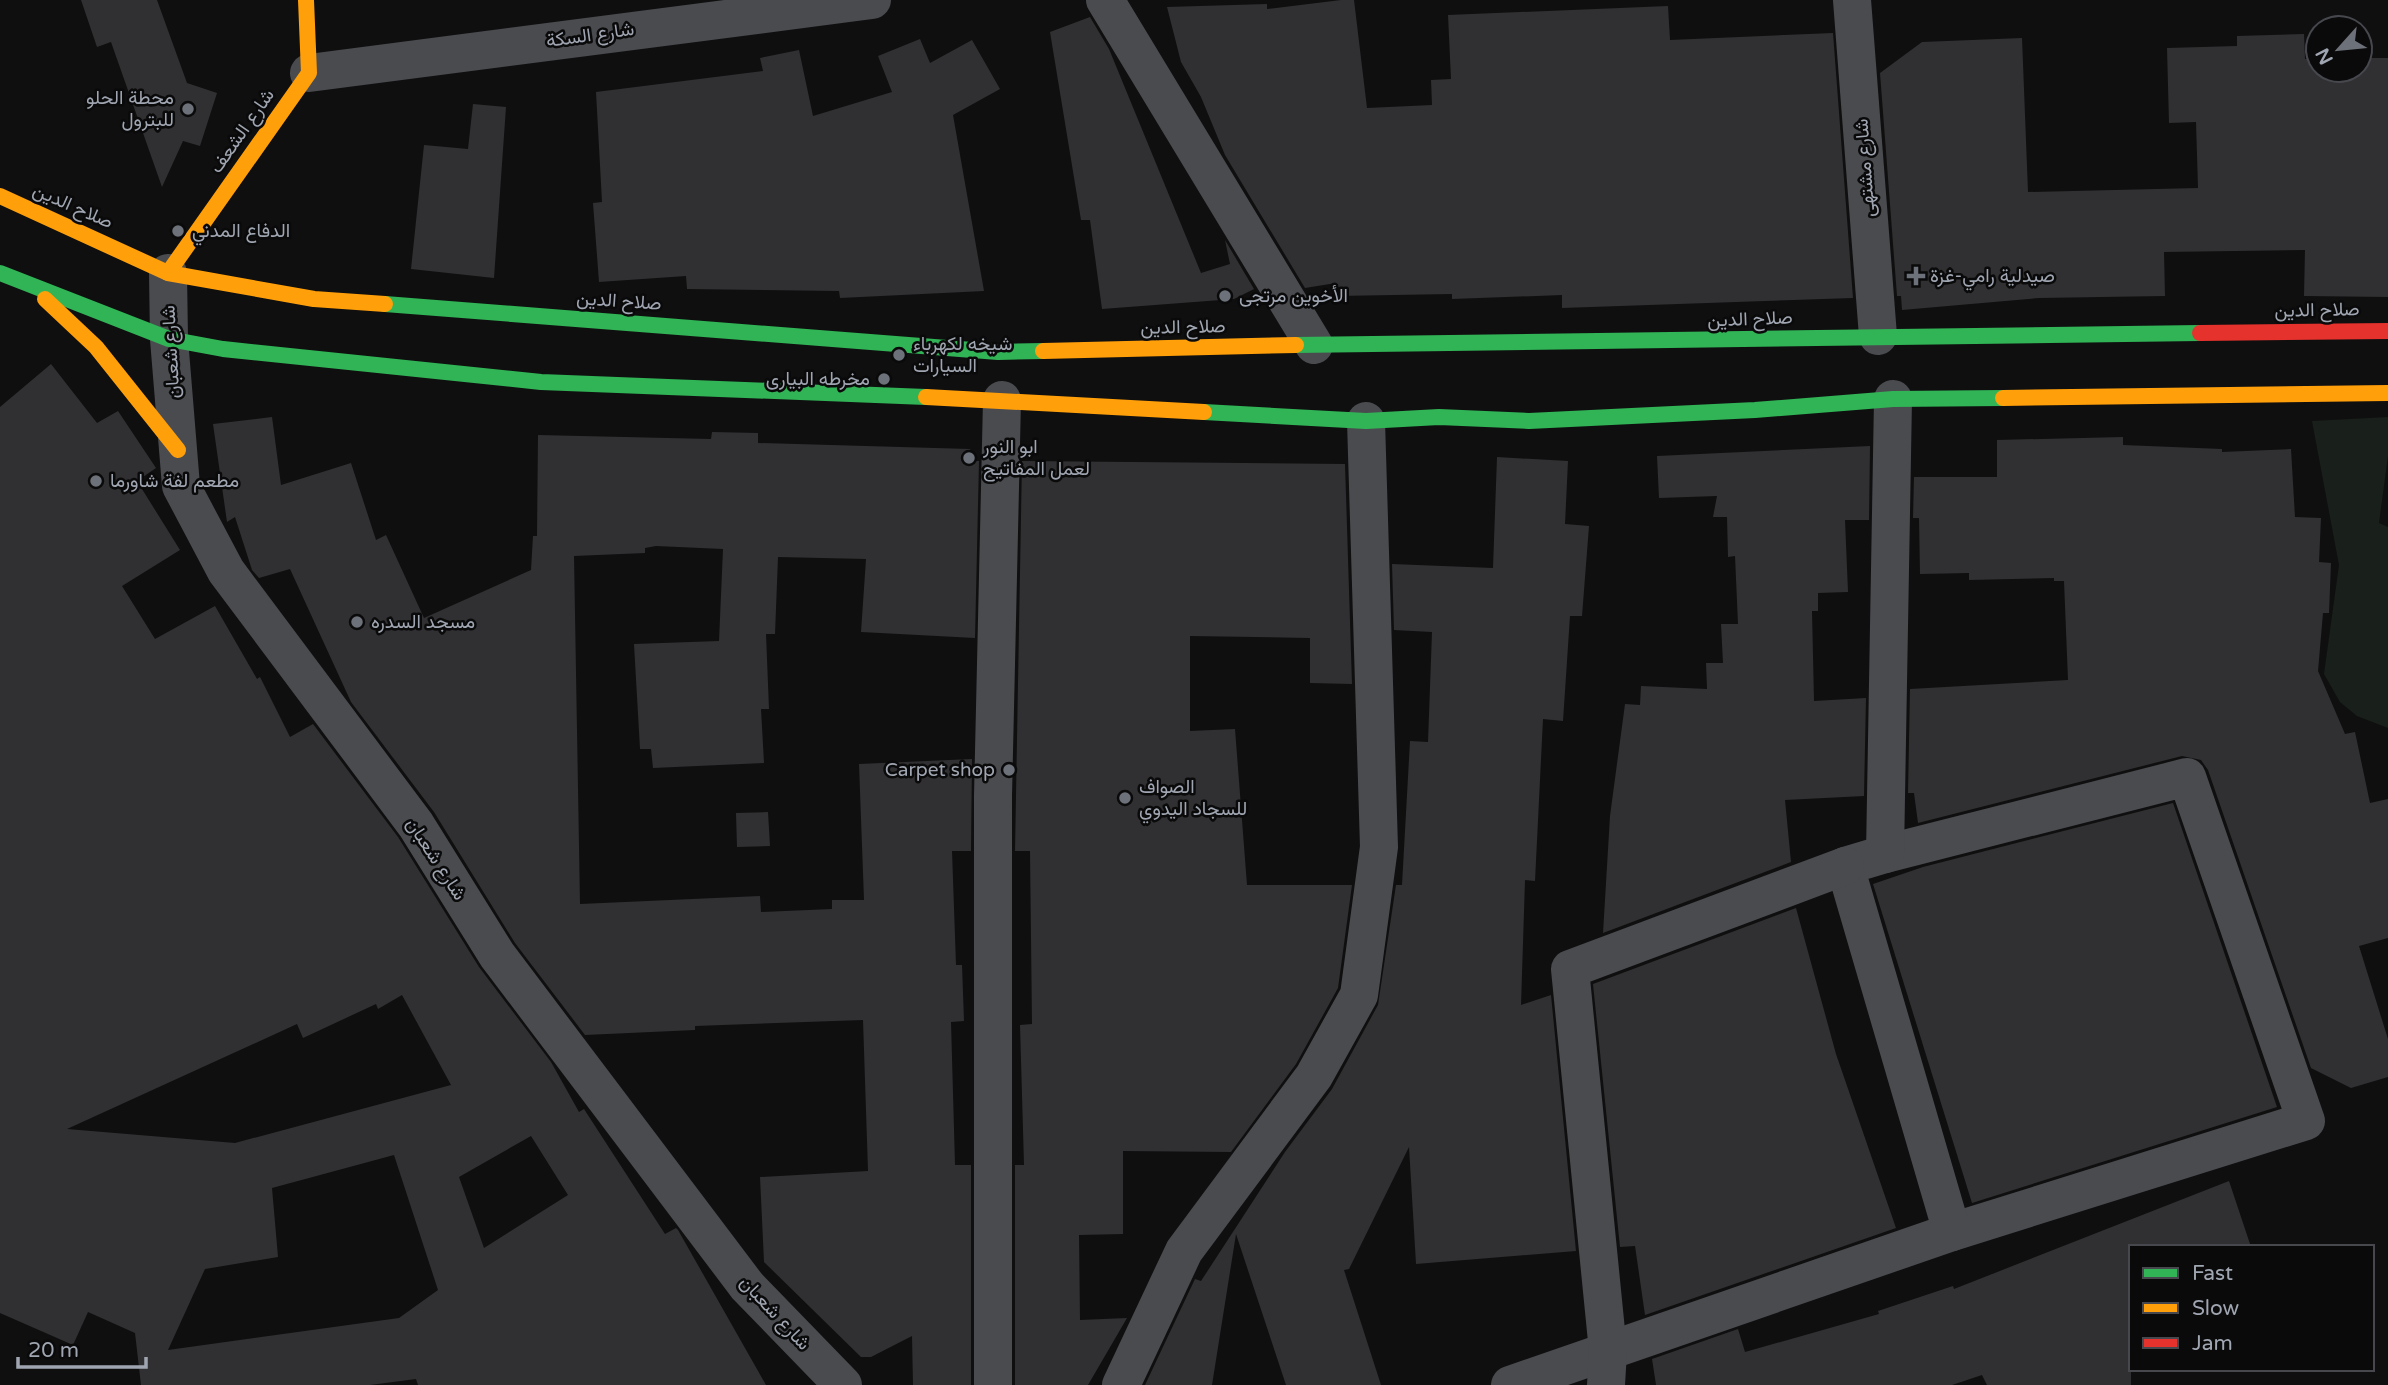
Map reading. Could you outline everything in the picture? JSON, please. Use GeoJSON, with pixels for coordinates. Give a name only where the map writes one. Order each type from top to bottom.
{"type":"FeatureCollection","features":[{"type":"Feature","properties":{"kind":"main road"},"geometry":{"type":"LineString","coordinates":[[306,0],[309,73]]}},
{"type":"Feature","properties":{"kind":"main road","name":"شارع الشعف"},"geometry":{"type":"LineString","coordinates":[[168,273],[309,73]]}},
{"type":"Feature","properties":{"kind":"main road","name":"صلاح الدين"},"geometry":{"type":"LineString","coordinates":[[0,196],[168,273],[314,299],[998,352],[1314,345],[1608,344],[1878,336],[2388,331]]}},
{"type":"Feature","properties":{"kind":"main road"},"geometry":{"type":"LineString","coordinates":[[0,273],[169,339],[223,349],[541,382],[1002,400],[1366,421],[1439,417],[1529,421],[1755,410],[1893,399],[2388,393]]}},
{"type":"Feature","properties":{"kind":"main road"},"geometry":{"type":"LineString","coordinates":[[28,284],[96,347],[178,450]]}},
{"type":"Feature","properties":{"kind":"street","name":"شارع السكة"},"geometry":{"type":"LineString","coordinates":[[309,73],[872,0]]}},
{"type":"Feature","properties":{"kind":"street"},"geometry":{"type":"LineString","coordinates":[[1104,0],[1314,345]]}},
{"type":"Feature","properties":{"kind":"street","name":"شارع مشتهى"},"geometry":{"type":"LineString","coordinates":[[1852,0],[1878,336]]}},
{"type":"Feature","properties":{"kind":"street","name":"شارع شعبان"},"geometry":{"type":"LineString","coordinates":[[168,273],[169,339],[181,486],[226,571],[416,825],[497,955],[747,1286],[843,1385]]}},
{"type":"Feature","properties":{"kind":"street"},"geometry":{"type":"LineString","coordinates":[[1885,854],[1893,399]]}},
{"type":"Feature","properties":{"kind":"street"},"geometry":{"type":"LineString","coordinates":[[993,1385],[993,796],[1002,400]]}},
{"type":"Feature","properties":{"kind":"street"},"geometry":{"type":"LineString","coordinates":[[1121,1385],[1184,1251],[1314,1076],[1359,995],[1379,847],[1366,421]]}},
{"type":"Feature","properties":{"kind":"street"},"geometry":{"type":"LineString","coordinates":[[1510,1385],[1607,1368],[1952,1232],[2306,1121],[2187,777],[1845,866],[1570,969],[1607,1368]]}},
{"type":"Feature","properties":{"kind":"street"},"geometry":{"type":"LineString","coordinates":[[1845,866],[1952,1232]]}},
{"type":"Feature","properties":{"kind":"shaded area"},"geometry":{"type":"Polygon","coordinates":[[[2388,417],[2388,456],[2379,523],[2388,527],[2388,728],[2357,716],[2340,702],[2324,674],[2339,565],[2312,421],[2388,417]]]}},
{"type":"Feature","properties":{"kind":"building"},"geometry":{"type":"Polygon","coordinates":[[[81,0],[157,0],[187,83],[217,93],[200,146],[183,141],[162,187],[111,42],[97,47],[81,0]]]}},
{"type":"Feature","properties":{"kind":"building"},"geometry":{"type":"Polygon","coordinates":[[[1354,0],[1367,108],[1432,105],[1431,80],[1451,79],[1448,15],[1668,6],[1670,40],[1833,33],[1853,298],[1562,308],[1562,295],[1452,299],[1452,294],[1336,296],[1336,283],[1305,288],[1225,155],[1201,97],[1181,62],[1167,7],[1267,4],[1267,9],[1354,0]]]}},
{"type":"Feature","properties":{"kind":"building"},"geometry":{"type":"Polygon","coordinates":[[[1090,17],[1109,49],[1201,273],[1230,264],[1225,240],[1254,289],[1234,299],[1102,309],[1090,220],[1081,220],[1050,32],[1090,17]]]}},
{"type":"Feature","properties":{"kind":"building"},"geometry":{"type":"Polygon","coordinates":[[[2304,34],[2304,84],[2374,84],[2374,58],[2388,58],[2388,297],[2304,296],[2305,250],[2164,252],[2165,296],[2039,298],[1902,310],[1901,296],[1897,296],[1880,73],[1922,42],[2022,38],[2028,192],[2198,188],[2196,122],[2169,123],[2167,48],[2237,46],[2237,36],[2304,34]]]}},
{"type":"Feature","properties":{"kind":"building"},"geometry":{"type":"Polygon","coordinates":[[[920,39],[930,63],[972,40],[1000,89],[953,115],[984,291],[840,298],[839,291],[687,289],[686,276],[599,282],[593,203],[602,202],[596,92],[763,71],[760,58],[799,50],[813,116],[892,92],[878,56],[920,39]]]}},
{"type":"Feature","properties":{"kind":"building"},"geometry":{"type":"Polygon","coordinates":[[[473,104],[506,107],[494,278],[411,269],[424,145],[468,149],[473,104]]]}},
{"type":"Feature","properties":{"kind":"building"},"geometry":{"type":"Polygon","coordinates":[[[51,364],[97,423],[118,411],[156,468],[137,481],[180,550],[122,586],[155,639],[215,606],[257,679],[260,677],[290,737],[313,724],[398,837],[479,967],[551,1062],[579,1112],[584,1109],[665,1234],[676,1228],[678,1230],[766,1385],[418,1385],[416,1379],[370,1385],[141,1385],[135,1333],[88,1312],[73,1345],[0,1313],[0,407],[51,364]],[[402,995],[378,1009],[376,1004],[303,1038],[297,1024],[67,1129],[235,1143],[451,1085],[402,995]],[[531,1136],[459,1177],[484,1248],[568,1195],[531,1136]],[[394,1155],[272,1188],[278,1257],[205,1269],[168,1350],[399,1318],[438,1290],[394,1155]]]}},
{"type":"Feature","properties":{"kind":"building"},"geometry":{"type":"Polygon","coordinates":[[[272,417],[281,485],[351,463],[376,540],[386,535],[424,618],[531,570],[533,536],[537,536],[538,435],[711,439],[712,432],[758,433],[758,443],[970,449],[975,461],[979,461],[975,638],[861,632],[866,559],[778,557],[775,634],[766,634],[769,709],[761,709],[764,763],[653,768],[651,749],[640,749],[634,644],[719,641],[723,549],[656,546],[645,548],[645,553],[574,556],[580,904],[760,896],[761,912],[832,909],[832,900],[864,900],[859,764],[972,759],[971,851],[952,851],[956,965],[962,965],[964,1021],[951,1022],[955,1165],[971,1165],[971,1385],[913,1385],[912,1336],[871,1357],[861,1357],[764,1262],[760,1177],[868,1171],[863,1020],[695,1026],[695,1030],[585,1035],[515,943],[434,812],[351,702],[290,569],[259,578],[252,570],[235,517],[227,522],[213,424],[272,417]]]}},
{"type":"Feature","properties":{"kind":"building"},"geometry":{"type":"Polygon","coordinates":[[[2123,437],[2123,445],[2222,449],[2222,452],[2291,449],[2295,517],[2321,518],[2319,562],[2331,563],[2329,613],[2323,613],[2318,671],[2345,734],[2355,732],[2370,803],[2388,799],[2388,938],[2359,946],[2388,1039],[2388,1077],[2351,1088],[2311,1068],[2208,770],[2201,760],[2182,756],[1918,823],[1914,793],[1908,793],[1910,689],[2068,680],[2064,581],[2054,581],[2054,578],[1969,580],[1969,573],[1920,574],[1919,518],[1913,518],[1914,477],[1997,477],[1997,440],[2123,437]]]}},
{"type":"Feature","properties":{"kind":"building"},"geometry":{"type":"Polygon","coordinates":[[[1870,446],[1869,520],[1845,520],[1848,592],[1818,593],[1818,611],[1812,611],[1814,701],[1866,698],[1864,796],[1785,800],[1791,862],[1603,933],[1610,816],[1625,704],[1640,705],[1641,686],[1707,689],[1706,663],[1723,663],[1721,624],[1738,624],[1735,556],[1728,557],[1727,517],[1713,517],[1717,496],[1659,498],[1657,456],[1870,446]]]}},
{"type":"Feature","properties":{"kind":"building"},"geometry":{"type":"Polygon","coordinates":[[[1497,457],[1568,461],[1565,524],[1589,526],[1582,616],[1570,616],[1563,721],[1543,719],[1535,881],[1525,880],[1521,1005],[1551,995],[1576,1251],[1416,1264],[1409,1147],[1349,1269],[1344,1270],[1381,1385],[1286,1385],[1236,1234],[1212,1385],[1145,1385],[1195,1279],[1201,1281],[1285,1152],[1332,1089],[1378,1005],[1396,885],[1402,885],[1410,741],[1428,742],[1432,632],[1394,630],[1392,564],[1493,568],[1497,457]]]}},
{"type":"Feature","properties":{"kind":"building"},"geometry":{"type":"Polygon","coordinates":[[[1022,461],[1345,464],[1352,684],[1310,683],[1310,638],[1190,636],[1190,731],[1235,729],[1247,885],[1352,885],[1338,988],[1296,1064],[1231,1152],[1123,1151],[1123,1234],[1079,1235],[1080,1320],[1127,1318],[1088,1385],[1015,1385],[1015,1165],[1024,1165],[1020,1025],[1032,1024],[1030,851],[1015,851],[1022,461]]]}},
{"type":"Feature","properties":{"kind":"building"},"geometry":{"type":"Polygon","coordinates":[[[2173,803],[2277,1107],[1972,1203],[1873,884],[1923,867],[2173,803]]]}},
{"type":"Feature","properties":{"kind":"building"},"geometry":{"type":"Polygon","coordinates":[[[768,812],[770,846],[737,847],[736,813],[768,812]]]}},
{"type":"Feature","properties":{"kind":"building"},"geometry":{"type":"Polygon","coordinates":[[[1796,908],[1836,1054],[1896,1228],[1645,1315],[1635,1246],[1620,1247],[1593,984],[1796,908]]]}},
{"type":"Feature","properties":{"kind":"building"},"geometry":{"type":"Polygon","coordinates":[[[2229,1181],[2250,1245],[2129,1245],[2131,1385],[1987,1385],[1982,1375],[1952,1385],[1656,1385],[1652,1359],[1738,1329],[1745,1352],[1879,1314],[1878,1311],[1953,1286],[1954,1289],[2229,1181]]]}},
{"type":"Feature","properties":{"kind":"traffic: fast"},"geometry":{"type":"LineString","coordinates":[[0,273],[169,339],[223,349],[541,382],[926,397]]}},
{"type":"Feature","properties":{"kind":"traffic: fast"},"geometry":{"type":"LineString","coordinates":[[385,304],[998,352],[1043,351]]}},
{"type":"Feature","properties":{"kind":"traffic: fast"},"geometry":{"type":"LineString","coordinates":[[1296,345],[2200,333]]}},
{"type":"Feature","properties":{"kind":"traffic: fast"},"geometry":{"type":"LineString","coordinates":[[1204,412],[1366,421],[1439,417],[1529,421],[1755,410],[1893,399],[2003,398]]}},
{"type":"Feature","properties":{"kind":"traffic: slow"},"geometry":{"type":"LineString","coordinates":[[168,273],[309,73],[306,0]]}},
{"type":"Feature","properties":{"kind":"traffic: slow"},"geometry":{"type":"LineString","coordinates":[[0,196],[168,273],[314,299],[385,304]]}},
{"type":"Feature","properties":{"kind":"traffic: slow"},"geometry":{"type":"LineString","coordinates":[[45,299],[96,347],[178,450]]}},
{"type":"Feature","properties":{"kind":"traffic: slow"},"geometry":{"type":"LineString","coordinates":[[1043,351],[1296,345]]}},
{"type":"Feature","properties":{"kind":"traffic: slow"},"geometry":{"type":"LineString","coordinates":[[2003,398],[2388,393]]}},
{"type":"Feature","properties":{"kind":"traffic: slow"},"geometry":{"type":"LineString","coordinates":[[926,397],[1204,412]]}},
{"type":"Feature","properties":{"kind":"traffic: jam"},"geometry":{"type":"LineString","coordinates":[[2200,333],[2388,331]]}},
{"type":"Feature","properties":{"kind":"place","name":"محطة الحلو للبترول"},"geometry":{"type":"Point","coordinates":[188,109]}},
{"type":"Feature","properties":{"kind":"place","name":"الدفاع المدني"},"geometry":{"type":"Point","coordinates":[178,231]}},
{"type":"Feature","properties":{"kind":"place","name":"صيدلية رامي-غزة"},"geometry":{"type":"Point","coordinates":[1916,276]}},
{"type":"Feature","properties":{"kind":"place","name":"الأخوين مرتجى"},"geometry":{"type":"Point","coordinates":[1225,296]}},
{"type":"Feature","properties":{"kind":"place","name":"شيخه لكهرباء السيارات"},"geometry":{"type":"Point","coordinates":[899,355]}},
{"type":"Feature","properties":{"kind":"place","name":"مخرطه البيارى"},"geometry":{"type":"Point","coordinates":[884,379]}},
{"type":"Feature","properties":{"kind":"place","name":"ابو النور لعمل المفاتيح"},"geometry":{"type":"Point","coordinates":[969,458]}},
{"type":"Feature","properties":{"kind":"place","name":"مطعم لفة شاورما"},"geometry":{"type":"Point","coordinates":[96,481]}},
{"type":"Feature","properties":{"kind":"place","name":"مسجد السدره"},"geometry":{"type":"Point","coordinates":[357,622]}},
{"type":"Feature","properties":{"kind":"place","name":"Carpet shop"},"geometry":{"type":"Point","coordinates":[1009,770]}},
{"type":"Feature","properties":{"kind":"place","name":"الصواف للسجاد اليدوي"},"geometry":{"type":"Point","coordinates":[1125,798]}}]}
